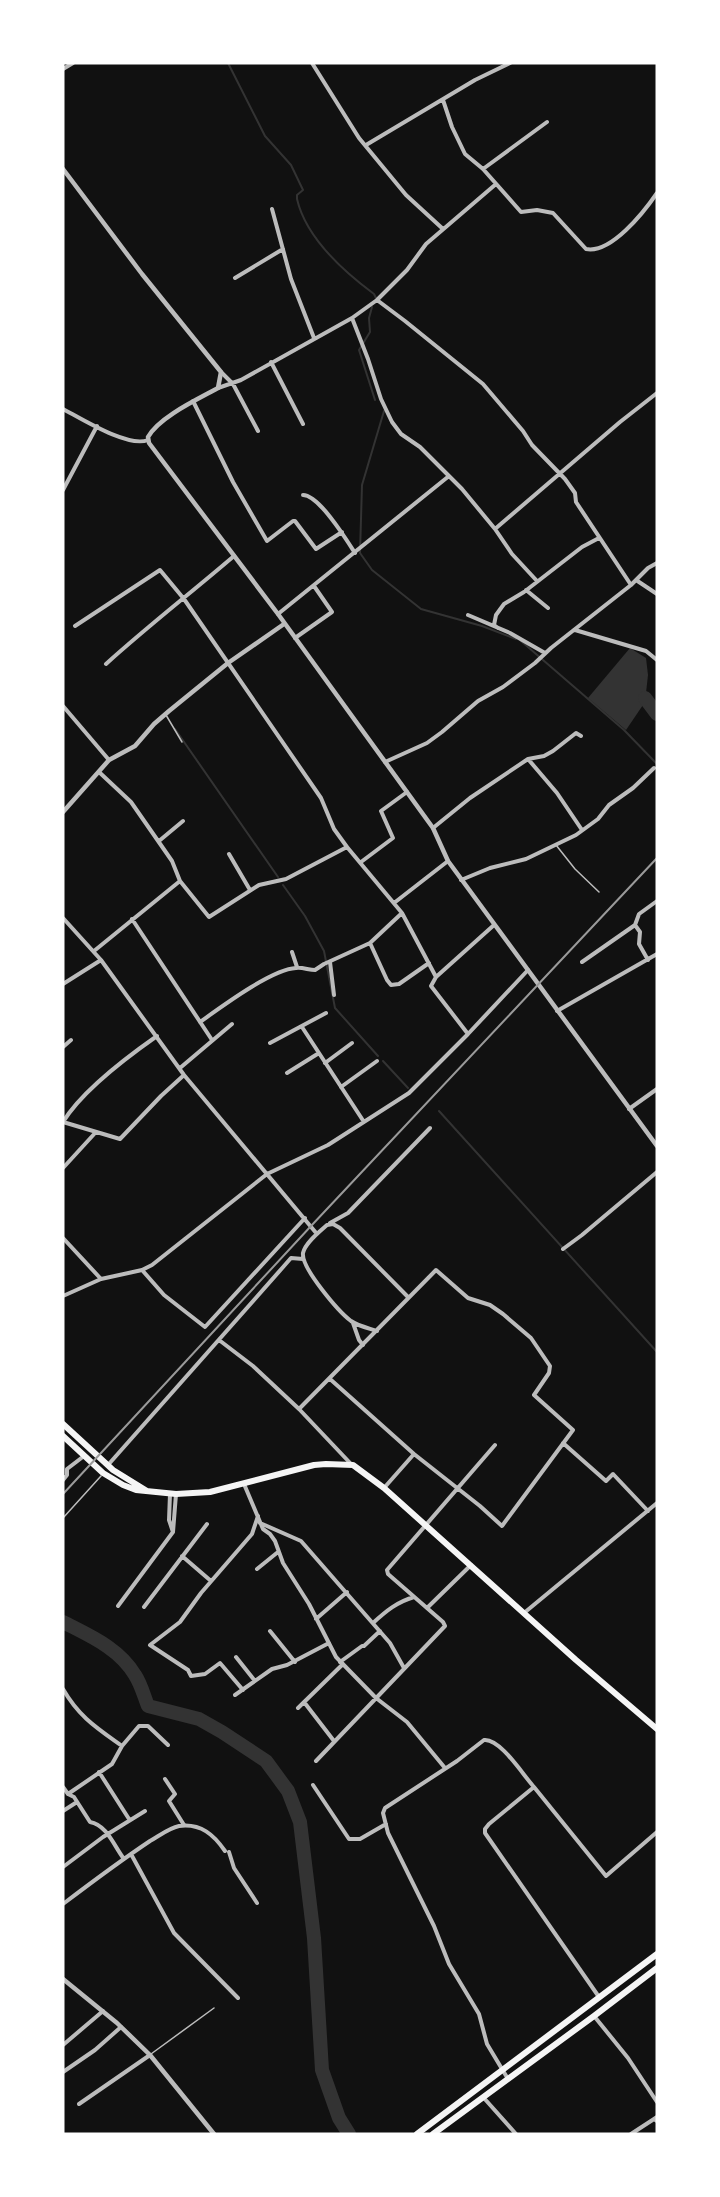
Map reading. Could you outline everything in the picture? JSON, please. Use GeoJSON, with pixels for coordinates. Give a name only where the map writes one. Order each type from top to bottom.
{"type":"FeatureCollection","features":[{"type":"Feature","properties":{"kind":"main road"},"geometry":{"type":"LineString","coordinates":[[63,1424],[108,1466],[148,1491]]}},
{"type":"Feature","properties":{"kind":"main road"},"geometry":{"type":"LineString","coordinates":[[63,1436],[104,1473],[130,1488],[173,1494],[210,1492],[314,1466],[353,1465],[427,1525],[657,1729]]}},
{"type":"Feature","properties":{"kind":"main road"},"geometry":{"type":"LineString","coordinates":[[417,2134],[657,1954]]}},
{"type":"Feature","properties":{"kind":"main road"},"geometry":{"type":"LineString","coordinates":[[433,2134],[657,1968]]}},
{"type":"Feature","properties":{"kind":"street"},"geometry":{"type":"LineString","coordinates":[[63,69],[73,63]]}},
{"type":"Feature","properties":{"kind":"street"},"geometry":{"type":"LineString","coordinates":[[312,63],[358,138],[406,195],[443,229]]}},
{"type":"Feature","properties":{"kind":"street"},"geometry":{"type":"LineString","coordinates":[[366,145],[401,122],[510,63]]}},
{"type":"Feature","properties":{"kind":"street"},"geometry":{"type":"LineString","coordinates":[[443,100],[452,127],[465,154],[483,169],[521,212],[537,210],[554,214],[588,250],[602,246],[637,220],[657,193]]}},
{"type":"Feature","properties":{"kind":"street"},"geometry":{"type":"LineString","coordinates":[[483,169],[547,122]]}},
{"type":"Feature","properties":{"kind":"street"},"geometry":{"type":"LineString","coordinates":[[63,169],[142,274],[220,372],[234,384],[258,431]]}},
{"type":"Feature","properties":{"kind":"street"},"geometry":{"type":"LineString","coordinates":[[63,410],[130,441],[148,440],[154,429],[193,401],[218,388],[234,384],[352,318],[377,300],[407,270],[426,244],[496,184]]}},
{"type":"Feature","properties":{"kind":"street"},"geometry":{"type":"LineString","coordinates":[[272,209],[291,279],[314,338]]}},
{"type":"Feature","properties":{"kind":"street"},"geometry":{"type":"LineString","coordinates":[[235,278],[283,249]]}},
{"type":"Feature","properties":{"kind":"street"},"geometry":{"type":"LineString","coordinates":[[377,300],[483,384],[574,493],[576,502],[630,585]]}},
{"type":"Feature","properties":{"kind":"street"},"geometry":{"type":"LineString","coordinates":[[352,318],[390,420],[401,434],[420,447],[449,476],[537,582]]}},
{"type":"Feature","properties":{"kind":"street"},"geometry":{"type":"LineString","coordinates":[[271,363],[303,424]]}},
{"type":"Feature","properties":{"kind":"street"},"geometry":{"type":"LineString","coordinates":[[218,388],[220,372]]}},
{"type":"Feature","properties":{"kind":"street"},"geometry":{"type":"LineString","coordinates":[[495,529],[657,393]]}},
{"type":"Feature","properties":{"kind":"street"},"geometry":{"type":"LineString","coordinates":[[193,401],[237,490],[267,540],[293,520],[316,549],[342,532]]}},
{"type":"Feature","properties":{"kind":"street"},"geometry":{"type":"LineString","coordinates":[[63,490],[97,426]]}},
{"type":"Feature","properties":{"kind":"street"},"geometry":{"type":"LineString","coordinates":[[148,440],[433,828],[448,861],[461,880],[657,1146]]}},
{"type":"Feature","properties":{"kind":"street"},"geometry":{"type":"LineString","coordinates":[[278,614],[419,503],[449,476]]}},
{"type":"Feature","properties":{"kind":"street"},"geometry":{"type":"LineString","coordinates":[[303,495],[314,498],[356,552]]}},
{"type":"Feature","properties":{"kind":"street"},"geometry":{"type":"LineString","coordinates":[[498,628],[494,622],[498,611],[504,604],[582,547],[599,538]]}},
{"type":"Feature","properties":{"kind":"street"},"geometry":{"type":"LineString","coordinates":[[106,663],[154,620],[184,599],[234,556]]}},
{"type":"Feature","properties":{"kind":"street"},"geometry":{"type":"LineString","coordinates":[[385,762],[427,743],[478,701],[503,687],[535,663],[648,568],[657,563]]}},
{"type":"Feature","properties":{"kind":"street"},"geometry":{"type":"LineString","coordinates":[[75,626],[160,570],[184,599],[321,798],[334,829],[372,879],[402,913],[436,977]]}},
{"type":"Feature","properties":{"kind":"street"},"geometry":{"type":"LineString","coordinates":[[636,580],[657,594]]}},
{"type":"Feature","properties":{"kind":"street"},"geometry":{"type":"LineString","coordinates":[[294,638],[332,612],[314,586]]}},
{"type":"Feature","properties":{"kind":"street"},"geometry":{"type":"LineString","coordinates":[[526,590],[548,608]]}},
{"type":"Feature","properties":{"kind":"street"},"geometry":{"type":"LineString","coordinates":[[468,615],[498,628],[543,655]]}},
{"type":"Feature","properties":{"kind":"street"},"geometry":{"type":"LineString","coordinates":[[63,812],[109,760],[135,746],[154,724],[228,663],[284,624]]}},
{"type":"Feature","properties":{"kind":"street"},"geometry":{"type":"LineString","coordinates":[[574,630],[646,651],[657,660]]}},
{"type":"Feature","properties":{"kind":"street"},"geometry":{"type":"LineString","coordinates":[[63,706],[109,760]]}},
{"type":"Feature","properties":{"kind":"street"},"geometry":{"type":"LineString","coordinates":[[433,828],[470,798],[528,759],[553,752],[575,734],[581,736]]}},
{"type":"Feature","properties":{"kind":"street"},"geometry":{"type":"LineString","coordinates":[[528,759],[557,793],[582,831]]}},
{"type":"Feature","properties":{"kind":"street"},"geometry":{"type":"LineString","coordinates":[[461,880],[490,868],[526,860],[582,831],[654,768]]}},
{"type":"Feature","properties":{"kind":"street"},"geometry":{"type":"LineString","coordinates":[[99,772],[131,801],[172,861],[180,882],[209,917],[259,885],[286,879],[347,847]]}},
{"type":"Feature","properties":{"kind":"street"},"geometry":{"type":"LineString","coordinates":[[361,862],[393,838],[380,811],[407,792]]}},
{"type":"Feature","properties":{"kind":"street"},"geometry":{"type":"LineString","coordinates":[[159,841],[183,821]]}},
{"type":"Feature","properties":{"kind":"street"},"geometry":{"type":"LineString","coordinates":[[229,854],[250,890]]}},
{"type":"Feature","properties":{"kind":"street"},"geometry":{"type":"LineString","coordinates":[[394,903],[448,861]]}},
{"type":"Feature","properties":{"kind":"street"},"geometry":{"type":"LineString","coordinates":[[94,951],[180,882]]}},
{"type":"Feature","properties":{"kind":"street"},"geometry":{"type":"LineString","coordinates":[[582,962],[635,925],[639,914],[657,901]]}},
{"type":"Feature","properties":{"kind":"street"},"geometry":{"type":"LineString","coordinates":[[200,1022],[254,986],[297,968],[315,970],[370,943],[402,913]]}},
{"type":"Feature","properties":{"kind":"street"},"geometry":{"type":"LineString","coordinates":[[63,918],[101,960],[184,1075],[317,1234]]}},
{"type":"Feature","properties":{"kind":"street"},"geometry":{"type":"LineString","coordinates":[[132,919],[212,1040]]}},
{"type":"Feature","properties":{"kind":"street"},"geometry":{"type":"LineString","coordinates":[[468,1034],[431,986],[436,977],[494,925]]}},
{"type":"Feature","properties":{"kind":"street"},"geometry":{"type":"LineString","coordinates":[[635,925],[640,932],[639,944],[648,960]]}},
{"type":"Feature","properties":{"kind":"street"},"geometry":{"type":"LineString","coordinates":[[370,943],[391,985],[399,984],[429,963]]}},
{"type":"Feature","properties":{"kind":"street"},"geometry":{"type":"LineString","coordinates":[[292,952],[297,968]]}},
{"type":"Feature","properties":{"kind":"street"},"geometry":{"type":"LineString","coordinates":[[557,1011],[656,956]]}},
{"type":"Feature","properties":{"kind":"street"},"geometry":{"type":"LineString","coordinates":[[63,984],[101,960]]}},
{"type":"Feature","properties":{"kind":"street"},"geometry":{"type":"LineString","coordinates":[[328,963],[334,995]]}},
{"type":"Feature","properties":{"kind":"street"},"geometry":{"type":"LineString","coordinates":[[63,1296],[101,1279],[142,1270],[171,1252],[267,1174],[328,1145],[409,1093],[528,970]]}},
{"type":"Feature","properties":{"kind":"street"},"geometry":{"type":"LineString","coordinates":[[270,1043],[326,1012]]}},
{"type":"Feature","properties":{"kind":"street"},"geometry":{"type":"LineString","coordinates":[[180,1068],[232,1024]]}},
{"type":"Feature","properties":{"kind":"street"},"geometry":{"type":"LineString","coordinates":[[302,1027],[364,1122]]}},
{"type":"Feature","properties":{"kind":"street"},"geometry":{"type":"LineString","coordinates":[[157,1036],[92,1089],[70,1110],[63,1122],[120,1139],[184,1075]]}},
{"type":"Feature","properties":{"kind":"street"},"geometry":{"type":"LineString","coordinates":[[63,1047],[71,1040]]}},
{"type":"Feature","properties":{"kind":"street"},"geometry":{"type":"LineString","coordinates":[[326,1063],[352,1043]]}},
{"type":"Feature","properties":{"kind":"street"},"geometry":{"type":"LineString","coordinates":[[287,1072],[319,1053]]}},
{"type":"Feature","properties":{"kind":"street"},"geometry":{"type":"LineString","coordinates":[[341,1087],[377,1061]]}},
{"type":"Feature","properties":{"kind":"street"},"geometry":{"type":"LineString","coordinates":[[630,1109],[657,1089]]}},
{"type":"Feature","properties":{"kind":"street"},"geometry":{"type":"LineString","coordinates":[[363,1345],[352,1322],[320,1286],[303,1259],[304,1249],[327,1225],[348,1213],[430,1128]]}},
{"type":"Feature","properties":{"kind":"street"},"geometry":{"type":"LineString","coordinates":[[63,1168],[96,1132]]}},
{"type":"Feature","properties":{"kind":"street"},"geometry":{"type":"LineString","coordinates":[[563,1249],[657,1172]]}},
{"type":"Feature","properties":{"kind":"street"},"geometry":{"type":"LineString","coordinates":[[142,1270],[164,1294],[205,1327],[305,1218]]}},
{"type":"Feature","properties":{"kind":"street"},"geometry":{"type":"LineString","coordinates":[[327,1225],[333,1224],[340,1228],[408,1298]]}},
{"type":"Feature","properties":{"kind":"street"},"geometry":{"type":"LineString","coordinates":[[63,1238],[101,1279]]}},
{"type":"Feature","properties":{"kind":"street"},"geometry":{"type":"LineString","coordinates":[[108,1466],[291,1258],[303,1259]]}},
{"type":"Feature","properties":{"kind":"street"},"geometry":{"type":"LineString","coordinates":[[299,1409],[436,1270],[465,1296],[497,1309],[531,1338],[550,1365],[549,1373],[534,1395],[573,1430],[502,1526],[414,1454],[330,1379]]}},
{"type":"Feature","properties":{"kind":"street"},"geometry":{"type":"LineString","coordinates":[[352,1322],[377,1331]]}},
{"type":"Feature","properties":{"kind":"street"},"geometry":{"type":"LineString","coordinates":[[219,1340],[253,1366],[299,1409],[353,1465]]}},
{"type":"Feature","properties":{"kind":"street"},"geometry":{"type":"LineString","coordinates":[[563,1443],[606,1480],[613,1474],[648,1510]]}},
{"type":"Feature","properties":{"kind":"street"},"geometry":{"type":"LineString","coordinates":[[316,1761],[445,1625],[387,1571],[495,1445]]}},
{"type":"Feature","properties":{"kind":"street"},"geometry":{"type":"LineString","coordinates":[[384,1488],[414,1454]]}},
{"type":"Feature","properties":{"kind":"street"},"geometry":{"type":"LineString","coordinates":[[63,1480],[67,1475],[67,1469],[85,1456]]}},
{"type":"Feature","properties":{"kind":"street"},"geometry":{"type":"LineString","coordinates":[[244,1484],[263,1529],[270,1534],[341,1663],[376,1698],[407,1722],[446,1768]]}},
{"type":"Feature","properties":{"kind":"street"},"geometry":{"type":"LineString","coordinates":[[118,1605],[173,1532],[169,1520],[173,1494]]}},
{"type":"Feature","properties":{"kind":"street"},"geometry":{"type":"LineString","coordinates":[[524,1613],[657,1503]]}},
{"type":"Feature","properties":{"kind":"street"},"geometry":{"type":"LineString","coordinates":[[243,1690],[220,1664],[206,1674],[191,1676],[188,1670],[151,1646],[152,1642],[167,1634],[180,1622],[211,1581],[252,1534],[258,1515]]}},
{"type":"Feature","properties":{"kind":"street"},"geometry":{"type":"LineString","coordinates":[[260,1523],[301,1541],[380,1631],[404,1668]]}},
{"type":"Feature","properties":{"kind":"street"},"geometry":{"type":"LineString","coordinates":[[144,1607],[207,1524]]}},
{"type":"Feature","properties":{"kind":"street"},"geometry":{"type":"LineString","coordinates":[[257,1569],[278,1552]]}},
{"type":"Feature","properties":{"kind":"street"},"geometry":{"type":"LineString","coordinates":[[182,1556],[211,1581]]}},
{"type":"Feature","properties":{"kind":"street"},"geometry":{"type":"LineString","coordinates":[[427,1608],[471,1565]]}},
{"type":"Feature","properties":{"kind":"street"},"geometry":{"type":"LineString","coordinates":[[316,1619],[347,1592]]}},
{"type":"Feature","properties":{"kind":"street"},"geometry":{"type":"LineString","coordinates":[[373,1623],[401,1600],[415,1597]]}},
{"type":"Feature","properties":{"kind":"street"},"geometry":{"type":"LineString","coordinates":[[270,1631],[295,1662]]}},
{"type":"Feature","properties":{"kind":"street"},"geometry":{"type":"LineString","coordinates":[[298,1708],[341,1663],[380,1631]]}},
{"type":"Feature","properties":{"kind":"street"},"geometry":{"type":"LineString","coordinates":[[235,1695],[272,1669],[295,1662],[329,1643]]}},
{"type":"Feature","properties":{"kind":"street"},"geometry":{"type":"LineString","coordinates":[[236,1657],[255,1681]]}},
{"type":"Feature","properties":{"kind":"street"},"geometry":{"type":"LineString","coordinates":[[63,1689],[65,1697],[81,1715],[122,1746]]}},
{"type":"Feature","properties":{"kind":"street"},"geometry":{"type":"LineString","coordinates":[[304,1702],[334,1741]]}},
{"type":"Feature","properties":{"kind":"street"},"geometry":{"type":"LineString","coordinates":[[68,1794],[112,1764],[122,1746],[142,1725],[151,1729],[168,1745]]}},
{"type":"Feature","properties":{"kind":"street"},"geometry":{"type":"LineString","coordinates":[[508,2079],[485,2040],[479,2014],[449,1964],[434,1926],[388,1833],[383,1813],[385,1808],[446,1768],[481,1741],[488,1739],[499,1746],[606,1876],[657,1832]]}},
{"type":"Feature","properties":{"kind":"street"},"geometry":{"type":"LineString","coordinates":[[99,1772],[129,1819]]}},
{"type":"Feature","properties":{"kind":"street"},"geometry":{"type":"LineString","coordinates":[[165,1779],[175,1794],[169,1801],[184,1826]]}},
{"type":"Feature","properties":{"kind":"street"},"geometry":{"type":"LineString","coordinates":[[313,1785],[349,1839],[360,1839],[386,1824]]}},
{"type":"Feature","properties":{"kind":"street"},"geometry":{"type":"LineString","coordinates":[[63,1787],[68,1794],[73,1796],[90,1822],[100,1825],[108,1834],[124,1859]]}},
{"type":"Feature","properties":{"kind":"street"},"geometry":{"type":"LineString","coordinates":[[534,1787],[489,1824],[485,1833],[600,1998]]}},
{"type":"Feature","properties":{"kind":"street"},"geometry":{"type":"LineString","coordinates":[[63,1811],[76,1802]]}},
{"type":"Feature","properties":{"kind":"street"},"geometry":{"type":"LineString","coordinates":[[63,1867],[129,1819],[145,1811]]}},
{"type":"Feature","properties":{"kind":"street"},"geometry":{"type":"LineString","coordinates":[[63,1904],[131,1854],[171,1829],[184,1826],[198,1827],[208,1831],[227,1852],[234,1868],[257,1903]]}},
{"type":"Feature","properties":{"kind":"street"},"geometry":{"type":"LineString","coordinates":[[131,1854],[174,1933],[237,1998]]}},
{"type":"Feature","properties":{"kind":"street"},"geometry":{"type":"LineString","coordinates":[[63,1979],[103,2011],[150,2055],[214,2134]]}},
{"type":"Feature","properties":{"kind":"street"},"geometry":{"type":"LineString","coordinates":[[63,2045],[103,2011]]}},
{"type":"Feature","properties":{"kind":"street"},"geometry":{"type":"LineString","coordinates":[[594,2016],[628,2058],[657,2102]]}},
{"type":"Feature","properties":{"kind":"street"},"geometry":{"type":"LineString","coordinates":[[63,2072],[121,2027]]}},
{"type":"Feature","properties":{"kind":"street"},"geometry":{"type":"LineString","coordinates":[[79,2104],[150,2055]]}},
{"type":"Feature","properties":{"kind":"street"},"geometry":{"type":"LineString","coordinates":[[483,2097],[516,2134]]}},
{"type":"Feature","properties":{"kind":"street"},"geometry":{"type":"LineString","coordinates":[[632,2134],[656,2119]]}},
{"type":"Feature","properties":{"kind":"lane"},"geometry":{"type":"LineString","coordinates":[[166,714],[182,742]]}},
{"type":"Feature","properties":{"kind":"lane"},"geometry":{"type":"LineString","coordinates":[[556,845],[574,869],[599,892]]}},
{"type":"Feature","properties":{"kind":"lane"},"geometry":{"type":"LineString","coordinates":[[63,1518],[104,1473]]}},
{"type":"Feature","properties":{"kind":"lane"},"geometry":{"type":"LineString","coordinates":[[150,2055],[214,2008]]}},
{"type":"Feature","properties":{"kind":"shaded area"},"geometry":{"type":"Polygon","coordinates":[[[630,648],[646,658],[648,675],[645,702],[626,730],[588,698],[630,648]]]}},
{"type":"Feature","properties":{"kind":"waterway"},"geometry":{"type":"LineString","coordinates":[[228,63],[265,136],[291,165],[303,190],[297,195],[297,199],[308,227],[338,264],[376,298]]}},
{"type":"Feature","properties":{"kind":"waterway"},"geometry":{"type":"LineString","coordinates":[[372,307],[369,318],[370,332],[359,350],[375,400]]}},
{"type":"Feature","properties":{"kind":"waterway"},"geometry":{"type":"LineString","coordinates":[[384,411],[362,485],[360,553],[372,570],[421,609],[482,626],[516,639]]}},
{"type":"Feature","properties":{"kind":"waterway"},"geometry":{"type":"LineString","coordinates":[[521,641],[624,730],[657,764]]}},
{"type":"Feature","properties":{"kind":"waterway"},"geometry":{"type":"LineString","coordinates":[[645,698],[657,714]]}},
{"type":"Feature","properties":{"kind":"waterway"},"geometry":{"type":"LineString","coordinates":[[175,729],[278,877]]}},
{"type":"Feature","properties":{"kind":"waterway"},"geometry":{"type":"LineString","coordinates":[[283,885],[305,916],[324,951],[335,1008],[378,1056]]}},
{"type":"Feature","properties":{"kind":"waterway"},"geometry":{"type":"LineString","coordinates":[[383,1061],[408,1088]]}},
{"type":"Feature","properties":{"kind":"waterway"},"geometry":{"type":"LineString","coordinates":[[439,1111],[657,1352]]}},
{"type":"Feature","properties":{"kind":"waterway"},"geometry":{"type":"LineString","coordinates":[[63,1622],[103,1644],[121,1657],[141,1686],[148,1706],[199,1719],[222,1732],[266,1761],[288,1791],[300,1822],[314,1938],[322,2070],[339,2118],[349,2134]]}},
{"type":"Feature","properties":{"kind":"railway"},"geometry":{"type":"LineString","coordinates":[[63,1494],[657,858]]}}]}
